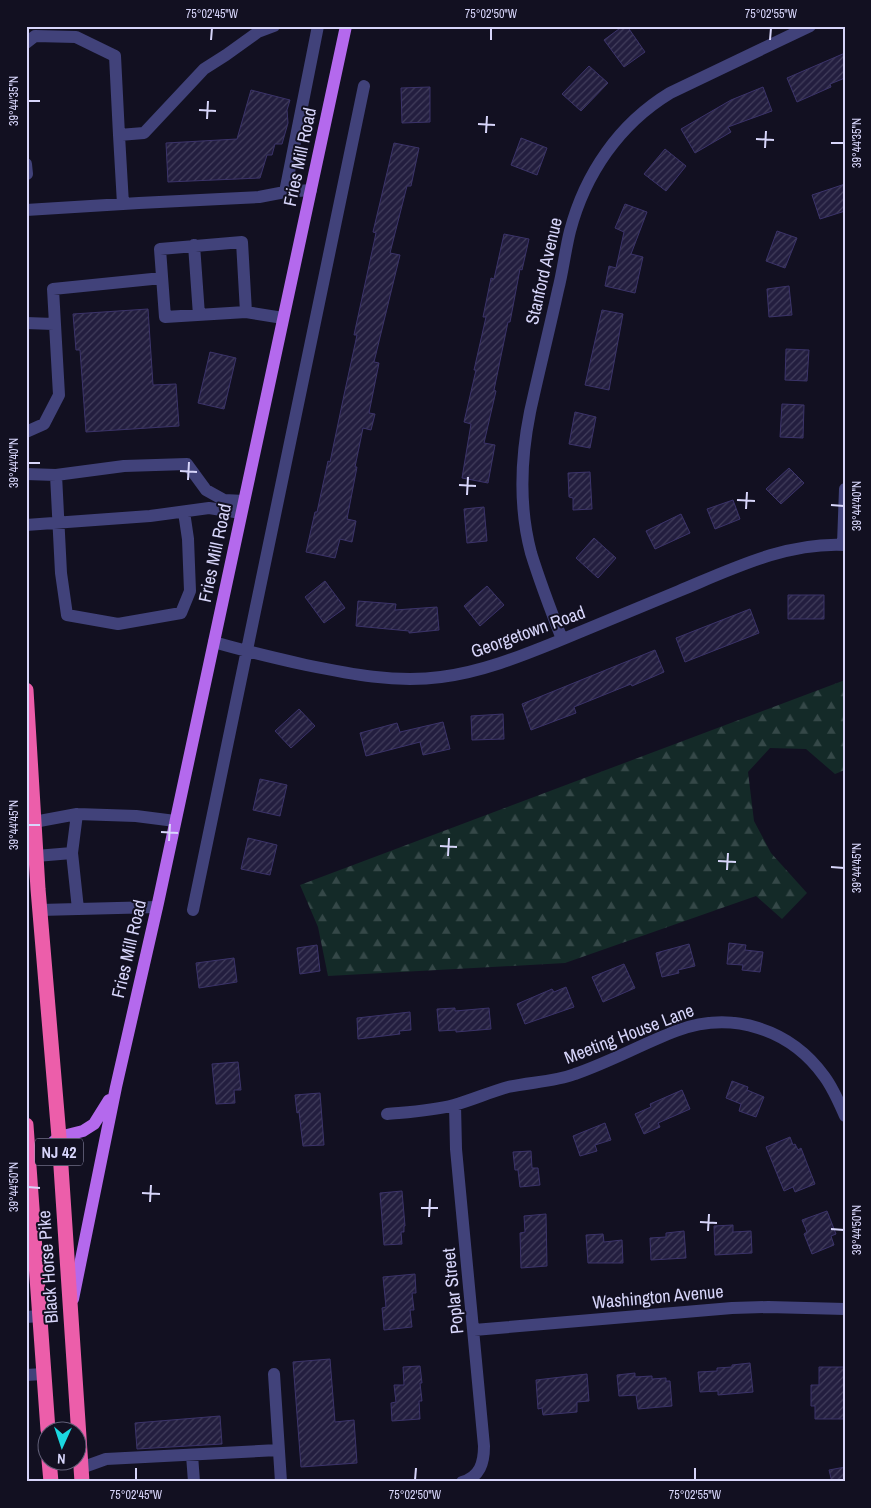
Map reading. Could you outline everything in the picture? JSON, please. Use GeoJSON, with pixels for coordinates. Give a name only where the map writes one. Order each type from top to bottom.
{"type":"FeatureCollection","features":[{"type":"Feature","properties":{"kind":"highway","name":"Black Horse Pike"},"geometry":{"type":"LineString","coordinates":[[26,690],[36,856],[59,1137],[81,1475]]}},
{"type":"Feature","properties":{"kind":"highway","name":"Black Horse Pike"},"geometry":{"type":"LineString","coordinates":[[26,1125],[33,1317],[43,1374],[47,1420]]}},
{"type":"Feature","properties":{"kind":"main road","name":"Fries Mill Road"},"geometry":{"type":"LineString","coordinates":[[70,1314],[116,1087],[176,821],[346,26]]}},
{"type":"Feature","properties":{"kind":"main road","name":"Fries Mill Road"},"geometry":{"type":"LineString","coordinates":[[28,1164],[59,1137],[83,1131],[94,1124],[103,1112],[116,1087]]}},
{"type":"Feature","properties":{"kind":"street"},"geometry":{"type":"LineString","coordinates":[[119,135],[144,133],[204,69],[258,32],[274,26]]}},
{"type":"Feature","properties":{"kind":"street"},"geometry":{"type":"LineString","coordinates":[[284,192],[318,26]]}},
{"type":"Feature","properties":{"kind":"street","name":"Stanford Avenue"},"geometry":{"type":"LineString","coordinates":[[562,639],[531,552],[524,509],[524,475],[527,427],[576,211],[591,177],[612,144],[623,130],[652,104],[670,93],[810,26]]}},
{"type":"Feature","properties":{"kind":"street"},"geometry":{"type":"LineString","coordinates":[[26,43],[35,36],[76,37],[115,56],[123,204]]}},
{"type":"Feature","properties":{"kind":"street"},"geometry":{"type":"LineString","coordinates":[[193,910],[364,86]]}},
{"type":"Feature","properties":{"kind":"street"},"geometry":{"type":"LineString","coordinates":[[26,210],[260,197],[284,192],[311,190]]}},
{"type":"Feature","properties":{"kind":"street"},"geometry":{"type":"LineString","coordinates":[[246,312],[242,242],[160,248],[165,317],[246,312],[283,318]]}},
{"type":"Feature","properties":{"kind":"street"},"geometry":{"type":"LineString","coordinates":[[194,245],[199,315]]}},
{"type":"Feature","properties":{"kind":"street"},"geometry":{"type":"LineString","coordinates":[[26,432],[44,424],[59,395],[53,288],[162,278]]}},
{"type":"Feature","properties":{"kind":"street"},"geometry":{"type":"LineString","coordinates":[[26,323],[54,324]]}},
{"type":"Feature","properties":{"kind":"street"},"geometry":{"type":"LineString","coordinates":[[26,474],[56,474],[124,466],[187,464],[206,490],[242,507]]}},
{"type":"Feature","properties":{"kind":"street"},"geometry":{"type":"LineString","coordinates":[[56,474],[60,522],[61,573],[67,615],[118,624],[181,613],[190,590],[184,512]]}},
{"type":"Feature","properties":{"kind":"street"},"geometry":{"type":"LineString","coordinates":[[844,545],[845,489]]}},
{"type":"Feature","properties":{"kind":"street"},"geometry":{"type":"LineString","coordinates":[[26,525],[150,516],[209,508],[242,507]]}},
{"type":"Feature","properties":{"kind":"street","name":"Georgetown Road"},"geometry":{"type":"LineString","coordinates":[[214,642],[247,652],[362,676],[424,678],[453,675],[488,667],[520,656],[763,558],[799,548],[819,545],[844,545]]}},
{"type":"Feature","properties":{"kind":"street"},"geometry":{"type":"LineString","coordinates":[[34,822],[77,814],[136,816],[176,821]]}},
{"type":"Feature","properties":{"kind":"street"},"geometry":{"type":"LineString","coordinates":[[77,814],[72,853],[78,910]]}},
{"type":"Feature","properties":{"kind":"street"},"geometry":{"type":"LineString","coordinates":[[36,856],[72,853]]}},
{"type":"Feature","properties":{"kind":"street"},"geometry":{"type":"LineString","coordinates":[[40,910],[157,907]]}},
{"type":"Feature","properties":{"kind":"street","name":"Meeting House Lane"},"geometry":{"type":"LineString","coordinates":[[386,1114],[423,1111],[455,1105],[503,1089],[559,1079],[574,1075],[688,1027],[729,1023],[751,1025],[771,1031],[798,1047],[812,1060],[825,1077],[845,1116]]}},
{"type":"Feature","properties":{"kind":"street","name":"Poplar Street"},"geometry":{"type":"LineString","coordinates":[[455,1105],[456,1149],[484,1446],[482,1465],[478,1473],[469,1480],[462,1482]]}},
{"type":"Feature","properties":{"kind":"street","name":"Washington Avenue"},"geometry":{"type":"LineString","coordinates":[[474,1330],[732,1308],[845,1309]]}},
{"type":"Feature","properties":{"kind":"street"},"geometry":{"type":"LineString","coordinates":[[26,1375],[43,1374]]}},
{"type":"Feature","properties":{"kind":"street"},"geometry":{"type":"LineString","coordinates":[[274,1374],[281,1482]]}},
{"type":"Feature","properties":{"kind":"street"},"geometry":{"type":"LineString","coordinates":[[81,1475],[106,1459],[278,1450]]}},
{"type":"Feature","properties":{"kind":"street"},"geometry":{"type":"LineString","coordinates":[[192,1455],[194,1482]]}},
{"type":"Feature","properties":{"kind":"green space"},"geometry":{"type":"Polygon","coordinates":[[[845,680],[845,770],[835,774],[806,749],[770,748],[748,772],[754,821],[771,853],[807,893],[782,919],[756,896],[565,963],[328,976],[318,927],[300,885],[845,680]]]}},
{"type":"Feature","properties":{"kind":"building"},"geometry":{"type":"Polygon","coordinates":[[[623,26],[627,26],[645,52],[624,67],[604,40],[623,26]]]}},
{"type":"Feature","properties":{"kind":"building"},"geometry":{"type":"Polygon","coordinates":[[[845,53],[845,78],[830,84],[831,87],[797,102],[787,78],[845,53]]]}},
{"type":"Feature","properties":{"kind":"building"},"geometry":{"type":"Polygon","coordinates":[[[589,66],[608,83],[581,111],[562,94],[589,66]]]}},
{"type":"Feature","properties":{"kind":"building"},"geometry":{"type":"Polygon","coordinates":[[[430,87],[430,122],[402,123],[401,88],[430,87]]]}},
{"type":"Feature","properties":{"kind":"building"},"geometry":{"type":"Polygon","coordinates":[[[763,87],[772,111],[728,127],[731,132],[695,153],[681,129],[731,100],[763,87]]]}},
{"type":"Feature","properties":{"kind":"building"},"geometry":{"type":"Polygon","coordinates":[[[251,90],[290,100],[287,110],[288,123],[282,144],[275,144],[272,155],[267,155],[260,178],[168,182],[166,143],[237,139],[251,90]]]}},
{"type":"Feature","properties":{"kind":"building"},"geometry":{"type":"Polygon","coordinates":[[[521,138],[547,148],[537,175],[511,165],[521,138]]]}},
{"type":"Feature","properties":{"kind":"building"},"geometry":{"type":"Polygon","coordinates":[[[394,143],[419,148],[411,186],[407,186],[390,253],[400,255],[374,362],[379,363],[369,413],[375,414],[371,430],[363,428],[355,467],[357,467],[347,519],[356,521],[352,542],[340,539],[335,558],[306,552],[328,461],[330,462],[357,335],[354,335],[376,233],[373,232],[394,143]]]}},
{"type":"Feature","properties":{"kind":"building"},"geometry":{"type":"Polygon","coordinates":[[[665,149],[686,166],[666,191],[644,174],[665,149]]]}},
{"type":"Feature","properties":{"kind":"building"},"geometry":{"type":"Polygon","coordinates":[[[845,184],[845,211],[820,219],[812,195],[845,184]]]}},
{"type":"Feature","properties":{"kind":"building"},"geometry":{"type":"Polygon","coordinates":[[[625,204],[647,212],[631,254],[643,257],[635,293],[605,286],[609,266],[616,268],[624,232],[615,228],[625,204]]]}},
{"type":"Feature","properties":{"kind":"building"},"geometry":{"type":"Polygon","coordinates":[[[777,231],[797,238],[785,268],[766,261],[777,231]]]}},
{"type":"Feature","properties":{"kind":"building"},"geometry":{"type":"Polygon","coordinates":[[[504,234],[529,239],[522,270],[520,269],[510,322],[508,322],[494,390],[496,391],[484,443],[495,445],[488,483],[462,478],[471,424],[464,422],[486,317],[483,317],[491,278],[494,279],[504,234]]]}},
{"type":"Feature","properties":{"kind":"building"},"geometry":{"type":"Polygon","coordinates":[[[789,286],[792,315],[769,317],[767,289],[789,286]]]}},
{"type":"Feature","properties":{"kind":"building"},"geometry":{"type":"Polygon","coordinates":[[[148,309],[153,385],[176,384],[179,426],[86,432],[80,350],[76,350],[73,314],[148,309]]]}},
{"type":"Feature","properties":{"kind":"building"},"geometry":{"type":"Polygon","coordinates":[[[602,310],[623,314],[609,390],[585,385],[602,310]]]}},
{"type":"Feature","properties":{"kind":"building"},"geometry":{"type":"Polygon","coordinates":[[[786,349],[809,350],[807,381],[785,380],[786,349]]]}},
{"type":"Feature","properties":{"kind":"building"},"geometry":{"type":"Polygon","coordinates":[[[210,352],[236,358],[224,409],[198,403],[210,352]]]}},
{"type":"Feature","properties":{"kind":"building"},"geometry":{"type":"Polygon","coordinates":[[[782,404],[804,405],[803,438],[780,437],[782,404]]]}},
{"type":"Feature","properties":{"kind":"building"},"geometry":{"type":"Polygon","coordinates":[[[575,412],[596,417],[590,448],[569,444],[575,412]]]}},
{"type":"Feature","properties":{"kind":"building"},"geometry":{"type":"Polygon","coordinates":[[[789,468],[804,483],[781,504],[766,489],[789,468]]]}},
{"type":"Feature","properties":{"kind":"building"},"geometry":{"type":"Polygon","coordinates":[[[590,472],[592,509],[573,510],[573,498],[569,497],[568,473],[590,472]]]}},
{"type":"Feature","properties":{"kind":"building"},"geometry":{"type":"Polygon","coordinates":[[[733,500],[740,519],[715,529],[707,509],[733,500]]]}},
{"type":"Feature","properties":{"kind":"building"},"geometry":{"type":"Polygon","coordinates":[[[484,507],[487,541],[467,543],[464,509],[484,507]]]}},
{"type":"Feature","properties":{"kind":"building"},"geometry":{"type":"Polygon","coordinates":[[[681,514],[690,533],[655,549],[646,531],[681,514]]]}},
{"type":"Feature","properties":{"kind":"building"},"geometry":{"type":"Polygon","coordinates":[[[594,538],[616,558],[598,578],[576,558],[594,538]]]}},
{"type":"Feature","properties":{"kind":"building"},"geometry":{"type":"Polygon","coordinates":[[[325,581],[345,608],[324,623],[305,597],[325,581]]]}},
{"type":"Feature","properties":{"kind":"building"},"geometry":{"type":"Polygon","coordinates":[[[487,586],[504,605],[480,626],[464,606],[487,586]]]}},
{"type":"Feature","properties":{"kind":"building"},"geometry":{"type":"Polygon","coordinates":[[[788,595],[824,595],[824,619],[788,619],[788,595]]]}},
{"type":"Feature","properties":{"kind":"building"},"geometry":{"type":"Polygon","coordinates":[[[358,601],[396,604],[395,610],[437,607],[439,630],[409,633],[409,631],[356,626],[358,601]]]}},
{"type":"Feature","properties":{"kind":"building"},"geometry":{"type":"Polygon","coordinates":[[[750,609],[759,633],[685,662],[676,638],[750,609]]]}},
{"type":"Feature","properties":{"kind":"building"},"geometry":{"type":"Polygon","coordinates":[[[655,650],[664,672],[574,707],[576,713],[531,730],[522,704],[655,650]]]}},
{"type":"Feature","properties":{"kind":"building"},"geometry":{"type":"Polygon","coordinates":[[[299,709],[315,726],[291,748],[275,731],[299,709]]]}},
{"type":"Feature","properties":{"kind":"building"},"geometry":{"type":"Polygon","coordinates":[[[503,714],[504,739],[472,740],[471,716],[503,714]]]}},
{"type":"Feature","properties":{"kind":"building"},"geometry":{"type":"Polygon","coordinates":[[[443,722],[450,749],[423,755],[420,742],[366,756],[360,733],[397,723],[400,732],[443,722]]]}},
{"type":"Feature","properties":{"kind":"building"},"geometry":{"type":"Polygon","coordinates":[[[260,779],[287,785],[280,816],[253,810],[260,779]]]}},
{"type":"Feature","properties":{"kind":"building"},"geometry":{"type":"Polygon","coordinates":[[[248,838],[277,845],[270,875],[241,869],[248,838]]]}},
{"type":"Feature","properties":{"kind":"building"},"geometry":{"type":"Polygon","coordinates":[[[729,943],[746,945],[745,950],[763,952],[760,972],[742,970],[743,965],[727,964],[729,943]]]}},
{"type":"Feature","properties":{"kind":"building"},"geometry":{"type":"Polygon","coordinates":[[[689,944],[695,966],[678,970],[679,973],[662,977],[656,953],[689,944]]]}},
{"type":"Feature","properties":{"kind":"building"},"geometry":{"type":"Polygon","coordinates":[[[317,945],[320,971],[300,974],[297,948],[317,945]]]}},
{"type":"Feature","properties":{"kind":"building"},"geometry":{"type":"Polygon","coordinates":[[[234,958],[237,982],[199,988],[196,963],[234,958]]]}},
{"type":"Feature","properties":{"kind":"building"},"geometry":{"type":"Polygon","coordinates":[[[624,964],[635,988],[603,1002],[592,977],[624,964]]]}},
{"type":"Feature","properties":{"kind":"building"},"geometry":{"type":"Polygon","coordinates":[[[566,987],[574,1007],[525,1024],[517,1004],[552,989],[554,992],[566,987]]]}},
{"type":"Feature","properties":{"kind":"building"},"geometry":{"type":"Polygon","coordinates":[[[455,1008],[455,1011],[489,1008],[491,1029],[456,1032],[456,1030],[439,1031],[437,1009],[455,1008]]]}},
{"type":"Feature","properties":{"kind":"building"},"geometry":{"type":"Polygon","coordinates":[[[410,1012],[411,1030],[399,1031],[400,1034],[358,1039],[357,1018],[410,1012]]]}},
{"type":"Feature","properties":{"kind":"building"},"geometry":{"type":"Polygon","coordinates":[[[238,1062],[241,1090],[234,1090],[235,1103],[216,1104],[212,1064],[238,1062]]]}},
{"type":"Feature","properties":{"kind":"building"},"geometry":{"type":"Polygon","coordinates":[[[732,1081],[748,1087],[747,1090],[764,1097],[756,1117],[739,1111],[741,1104],[726,1098],[732,1081]]]}},
{"type":"Feature","properties":{"kind":"building"},"geometry":{"type":"Polygon","coordinates":[[[682,1090],[690,1109],[658,1123],[660,1127],[644,1134],[635,1114],[651,1107],[650,1104],[682,1090]]]}},
{"type":"Feature","properties":{"kind":"building"},"geometry":{"type":"Polygon","coordinates":[[[320,1093],[324,1145],[303,1146],[295,1095],[320,1093]]]}},
{"type":"Feature","properties":{"kind":"building"},"geometry":{"type":"Polygon","coordinates":[[[605,1123],[611,1140],[595,1145],[597,1151],[580,1156],[573,1136],[605,1123]]]}},
{"type":"Feature","properties":{"kind":"building"},"geometry":{"type":"Polygon","coordinates":[[[790,1137],[793,1145],[795,1144],[798,1150],[801,1148],[815,1184],[795,1192],[793,1187],[784,1191],[766,1147],[790,1137]]]}},
{"type":"Feature","properties":{"kind":"building"},"geometry":{"type":"Polygon","coordinates":[[[531,1151],[532,1168],[538,1168],[540,1185],[520,1187],[518,1170],[515,1170],[513,1152],[531,1151]]]}},
{"type":"Feature","properties":{"kind":"building"},"geometry":{"type":"Polygon","coordinates":[[[402,1191],[405,1226],[404,1232],[401,1232],[402,1244],[384,1245],[380,1193],[402,1191]]]}},
{"type":"Feature","properties":{"kind":"building"},"geometry":{"type":"Polygon","coordinates":[[[827,1211],[836,1234],[831,1236],[834,1245],[812,1254],[804,1234],[807,1232],[802,1220],[827,1211]]]}},
{"type":"Feature","properties":{"kind":"building"},"geometry":{"type":"Polygon","coordinates":[[[546,1214],[547,1266],[521,1268],[520,1233],[525,1232],[524,1216],[546,1214]]]}},
{"type":"Feature","properties":{"kind":"building"},"geometry":{"type":"Polygon","coordinates":[[[733,1225],[733,1232],[751,1231],[752,1253],[715,1255],[714,1226],[733,1225]]]}},
{"type":"Feature","properties":{"kind":"building"},"geometry":{"type":"Polygon","coordinates":[[[684,1231],[686,1258],[651,1260],[650,1238],[666,1237],[666,1233],[684,1231]]]}},
{"type":"Feature","properties":{"kind":"building"},"geometry":{"type":"Polygon","coordinates":[[[603,1234],[604,1242],[622,1240],[623,1263],[588,1263],[586,1235],[603,1234]]]}},
{"type":"Feature","properties":{"kind":"building"},"geometry":{"type":"Polygon","coordinates":[[[415,1274],[416,1293],[412,1293],[414,1310],[410,1310],[412,1327],[384,1330],[382,1308],[386,1307],[383,1277],[415,1274]]]}},
{"type":"Feature","properties":{"kind":"building"},"geometry":{"type":"Polygon","coordinates":[[[330,1359],[335,1422],[354,1420],[357,1463],[301,1467],[293,1362],[330,1359]]]}},
{"type":"Feature","properties":{"kind":"building"},"geometry":{"type":"Polygon","coordinates":[[[750,1363],[753,1392],[718,1395],[718,1391],[700,1392],[698,1372],[717,1371],[717,1368],[750,1363]]]}},
{"type":"Feature","properties":{"kind":"building"},"geometry":{"type":"Polygon","coordinates":[[[420,1366],[422,1401],[419,1401],[420,1419],[392,1421],[391,1403],[396,1402],[394,1385],[404,1385],[403,1367],[420,1366]]]}},
{"type":"Feature","properties":{"kind":"building"},"geometry":{"type":"Polygon","coordinates":[[[819,1367],[845,1367],[845,1419],[815,1419],[815,1406],[811,1406],[811,1385],[819,1385],[819,1367]]]}},
{"type":"Feature","properties":{"kind":"building"},"geometry":{"type":"Polygon","coordinates":[[[635,1373],[635,1377],[652,1376],[652,1379],[666,1378],[666,1381],[670,1381],[672,1406],[638,1409],[636,1395],[619,1396],[617,1375],[635,1373]]]}},
{"type":"Feature","properties":{"kind":"building"},"geometry":{"type":"Polygon","coordinates":[[[587,1374],[589,1401],[577,1402],[577,1412],[543,1415],[542,1408],[538,1409],[536,1380],[587,1374]]]}},
{"type":"Feature","properties":{"kind":"building"},"geometry":{"type":"Polygon","coordinates":[[[220,1416],[222,1444],[137,1449],[135,1423],[220,1416]]]}},
{"type":"Feature","properties":{"kind":"building"},"geometry":{"type":"Polygon","coordinates":[[[845,1467],[845,1482],[832,1482],[829,1470],[845,1467]]]}}]}
